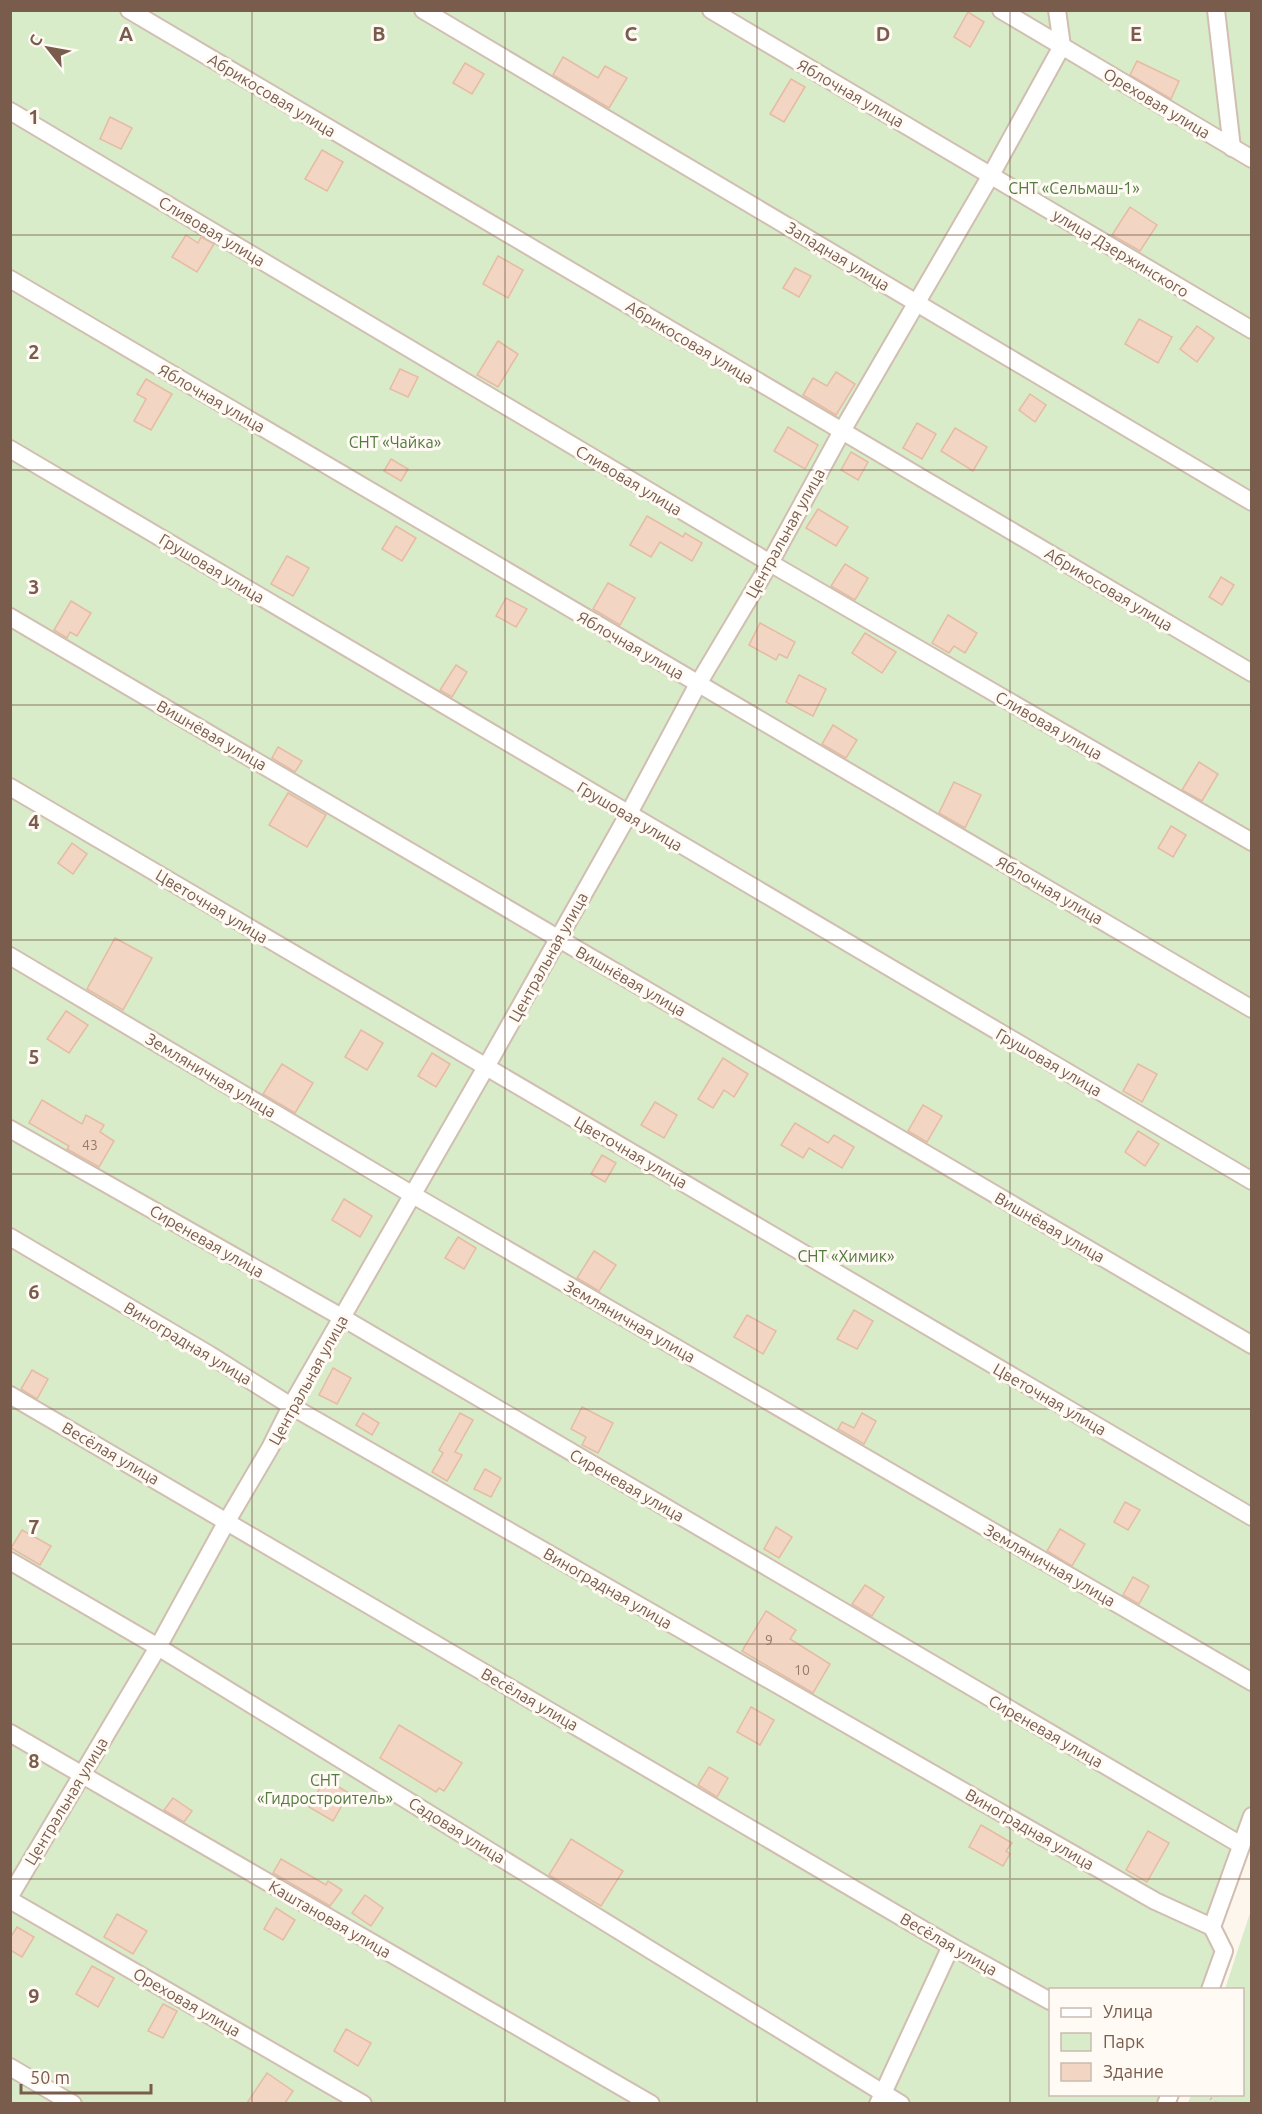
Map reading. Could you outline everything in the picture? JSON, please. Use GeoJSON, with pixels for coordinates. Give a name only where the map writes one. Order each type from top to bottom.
{"type":"FeatureCollection","features":[{"type":"Feature","properties":{"kind":"street","name":"Абрикосовая улица"},"geometry":{"type":"LineString","coordinates":[[129,10],[1251,673]]}},
{"type":"Feature","properties":{"kind":"street","name":"Западная улица"},"geometry":{"type":"LineString","coordinates":[[423,10],[1251,502]]}},
{"type":"Feature","properties":{"kind":"street","name":"Яблочная улица"},"geometry":{"type":"LineString","coordinates":[[711,10],[991,175]]}},
{"type":"Feature","properties":{"kind":"street"},"geometry":{"type":"LineString","coordinates":[[1001,10],[1062,46]]}},
{"type":"Feature","properties":{"kind":"street"},"geometry":{"type":"LineString","coordinates":[[1057,10],[1062,46]]}},
{"type":"Feature","properties":{"kind":"street"},"geometry":{"type":"LineString","coordinates":[[1216,10],[1233,148]]}},
{"type":"Feature","properties":{"kind":"street","name":"Центральная улица"},"geometry":{"type":"LineString","coordinates":[[10,1898],[158,1647],[270,1448],[291,1406],[628,815],[698,684],[770,563],[842,431],[991,175],[1062,46]]}},
{"type":"Feature","properties":{"kind":"street","name":"Ореховая улица"},"geometry":{"type":"LineString","coordinates":[[1062,46],[1251,159]]}},
{"type":"Feature","properties":{"kind":"street","name":"Сливовая улица"},"geometry":{"type":"LineString","coordinates":[[10,111],[770,563],[1251,842]]}},
{"type":"Feature","properties":{"kind":"street","name":"улица Дзержинского"},"geometry":{"type":"LineString","coordinates":[[991,175],[1251,330]]}},
{"type":"Feature","properties":{"kind":"street","name":"Яблочная улица"},"geometry":{"type":"LineString","coordinates":[[10,279],[1251,1009]]}},
{"type":"Feature","properties":{"kind":"street","name":"Грушовая улица"},"geometry":{"type":"LineString","coordinates":[[10,449],[1251,1181]]}},
{"type":"Feature","properties":{"kind":"street","name":"Вишнёвая улица"},"geometry":{"type":"LineString","coordinates":[[10,617],[1251,1346]]}},
{"type":"Feature","properties":{"kind":"street","name":"Цветочная улица"},"geometry":{"type":"LineString","coordinates":[[10,787],[1251,1517]]}},
{"type":"Feature","properties":{"kind":"street","name":"Земляничная улица"},"geometry":{"type":"LineString","coordinates":[[10,956],[413,1195],[1251,1682]]}},
{"type":"Feature","properties":{"kind":"street","name":"Сиреневая улица"},"geometry":{"type":"LineString","coordinates":[[10,1129],[343,1318],[1240,1845]]}},
{"type":"Feature","properties":{"kind":"street","name":"Виноградная улица"},"geometry":{"type":"LineString","coordinates":[[10,1237],[210,1355],[291,1406],[1155,1901],[1212,1927]]}},
{"type":"Feature","properties":{"kind":"street","name":"Весёлая улица"},"geometry":{"type":"LineString","coordinates":[[10,1395],[951,1946],[1049,2000]]}},
{"type":"Feature","properties":{"kind":"street","name":"Садовая улица"},"geometry":{"type":"LineString","coordinates":[[10,1561],[158,1647],[881,2098],[900,2103]]}},
{"type":"Feature","properties":{"kind":"street","name":"Каштановая улица"},"geometry":{"type":"LineString","coordinates":[[10,1733],[651,2103]]}},
{"type":"Feature","properties":{"kind":"street"},"geometry":{"type":"LineString","coordinates":[[1210,1988],[1224,1951],[1212,1927],[1251,1816]]}},
{"type":"Feature","properties":{"kind":"street","name":"Ореховая улица"},"geometry":{"type":"LineString","coordinates":[[10,1898],[363,2103]]}},
{"type":"Feature","properties":{"kind":"street"},"geometry":{"type":"LineString","coordinates":[[881,2098],[951,1946]]}},
{"type":"Feature","properties":{"kind":"street"},"geometry":{"type":"LineString","coordinates":[[10,2067],[73,2103]]}},
{"type":"Feature","properties":{"kind":"green space"},"geometry":{"type":"Polygon","coordinates":[[[11,11],[1251,11],[1251,1816],[1212,1927],[1233,1956],[1220,1988],[1049,1988],[1049,2096],[1176,2096],[1173,2103],[11,2104],[11,11]]]}},
{"type":"Feature","properties":{"kind":"green space"},"geometry":{"type":"Polygon","coordinates":[[[1251,1910],[1251,2103],[1188,2103],[1191,2096],[1244,2096],[1244,1988],[1225,1988],[1251,1910]]]}},
{"type":"Feature","properties":{"kind":"building"},"geometry":{"type":"Polygon","coordinates":[[[968,12],[984,22],[970,47],[954,37],[968,12]]]}},
{"type":"Feature","properties":{"kind":"building"},"geometry":{"type":"Polygon","coordinates":[[[563,57],[598,78],[605,66],[627,78],[609,108],[553,75],[563,57]]]}},
{"type":"Feature","properties":{"kind":"building"},"geometry":{"type":"Polygon","coordinates":[[[1137,61],[1179,81],[1171,99],[1130,75],[1137,61]]]}},
{"type":"Feature","properties":{"kind":"building"},"geometry":{"type":"Polygon","coordinates":[[[465,63],[484,74],[472,94],[453,83],[465,63]]]}},
{"type":"Feature","properties":{"kind":"building"},"geometry":{"type":"Polygon","coordinates":[[[791,79],[805,87],[784,122],[770,114],[791,79]]]}},
{"type":"Feature","properties":{"kind":"building"},"geometry":{"type":"Polygon","coordinates":[[[110,117],[132,128],[121,149],[100,139],[110,117]]]}},
{"type":"Feature","properties":{"kind":"building"},"geometry":{"type":"Polygon","coordinates":[[[322,150],[343,162],[327,191],[305,179],[322,150]]]}},
{"type":"Feature","properties":{"kind":"building"},"geometry":{"type":"Polygon","coordinates":[[[1130,207],[1157,225],[1140,251],[1112,235],[1130,207]]]}},
{"type":"Feature","properties":{"kind":"building"},"geometry":{"type":"Polygon","coordinates":[[[186,235],[198,243],[201,237],[214,244],[197,272],[172,257],[186,235]]]}},
{"type":"Feature","properties":{"kind":"building"},"geometry":{"type":"Polygon","coordinates":[[[498,256],[523,270],[508,298],[483,284],[498,256]]]}},
{"type":"Feature","properties":{"kind":"building"},"geometry":{"type":"Polygon","coordinates":[[[795,268],[811,276],[799,297],[783,288],[795,268]]]}},
{"type":"Feature","properties":{"kind":"building"},"geometry":{"type":"Polygon","coordinates":[[[1139,319],[1172,337],[1158,363],[1125,344],[1139,319]]]}},
{"type":"Feature","properties":{"kind":"building"},"geometry":{"type":"Polygon","coordinates":[[[1197,326],[1214,338],[1197,362],[1180,349],[1197,326]]]}},
{"type":"Feature","properties":{"kind":"building"},"geometry":{"type":"Polygon","coordinates":[[[498,341],[518,354],[498,387],[477,375],[498,341]]]}},
{"type":"Feature","properties":{"kind":"building"},"geometry":{"type":"Polygon","coordinates":[[[400,369],[418,377],[408,397],[390,389],[400,369]]]}},
{"type":"Feature","properties":{"kind":"building"},"geometry":{"type":"Polygon","coordinates":[[[836,372],[855,384],[836,415],[803,395],[813,378],[827,386],[836,372]]]}},
{"type":"Feature","properties":{"kind":"building"},"geometry":{"type":"Polygon","coordinates":[[[146,379],[172,394],[151,430],[134,421],[146,399],[137,394],[146,379]]]}},
{"type":"Feature","properties":{"kind":"building"},"geometry":{"type":"Polygon","coordinates":[[[1030,394],[1046,405],[1035,422],[1019,410],[1030,394]]]}},
{"type":"Feature","properties":{"kind":"building"},"geometry":{"type":"Polygon","coordinates":[[[917,423],[936,434],[922,459],[903,448],[917,423]]]}},
{"type":"Feature","properties":{"kind":"building"},"geometry":{"type":"Polygon","coordinates":[[[788,427],[818,445],[805,469],[774,451],[788,427]]]}},
{"type":"Feature","properties":{"kind":"building"},"geometry":{"type":"Polygon","coordinates":[[[955,428],[987,447],[973,471],[941,451],[955,428]]]}},
{"type":"Feature","properties":{"kind":"building"},"geometry":{"type":"Polygon","coordinates":[[[851,452],[868,462],[858,480],[841,470],[851,452]]]}},
{"type":"Feature","properties":{"kind":"building"},"geometry":{"type":"Polygon","coordinates":[[[391,459],[408,469],[401,481],[384,471],[391,459]]]}},
{"type":"Feature","properties":{"kind":"building"},"geometry":{"type":"Polygon","coordinates":[[[818,509],[848,527],[836,546],[806,528],[818,509]]]}},
{"type":"Feature","properties":{"kind":"building"},"geometry":{"type":"Polygon","coordinates":[[[647,516],[683,537],[685,533],[702,543],[692,561],[660,542],[651,557],[630,545],[647,516]]]}},
{"type":"Feature","properties":{"kind":"building"},"geometry":{"type":"Polygon","coordinates":[[[396,526],[416,538],[402,561],[382,549],[396,526]]]}},
{"type":"Feature","properties":{"kind":"building"},"geometry":{"type":"Polygon","coordinates":[[[287,556],[309,568],[293,596],[271,584],[287,556]]]}},
{"type":"Feature","properties":{"kind":"building"},"geometry":{"type":"Polygon","coordinates":[[[845,564],[868,578],[855,600],[831,586],[845,564]]]}},
{"type":"Feature","properties":{"kind":"building"},"geometry":{"type":"Polygon","coordinates":[[[1221,577],[1234,585],[1222,605],[1209,597],[1221,577]]]}},
{"type":"Feature","properties":{"kind":"building"},"geometry":{"type":"Polygon","coordinates":[[[608,583],[635,598],[620,625],[593,609],[608,583]]]}},
{"type":"Feature","properties":{"kind":"building"},"geometry":{"type":"Polygon","coordinates":[[[506,598],[527,609],[516,627],[496,616],[506,598]]]}},
{"type":"Feature","properties":{"kind":"building"},"geometry":{"type":"Polygon","coordinates":[[[71,601],[91,613],[77,636],[70,632],[67,638],[54,630],[71,601]]]}},
{"type":"Feature","properties":{"kind":"building"},"geometry":{"type":"Polygon","coordinates":[[[948,615],[977,633],[965,653],[954,646],[949,653],[932,643],[948,615]]]}},
{"type":"Feature","properties":{"kind":"building"},"geometry":{"type":"Polygon","coordinates":[[[760,623],[795,642],[787,658],[779,654],[776,660],[749,645],[760,623]]]}},
{"type":"Feature","properties":{"kind":"building"},"geometry":{"type":"Polygon","coordinates":[[[865,633],[896,652],[882,673],[852,653],[865,633]]]}},
{"type":"Feature","properties":{"kind":"building"},"geometry":{"type":"Polygon","coordinates":[[[456,665],[467,672],[452,697],[440,690],[456,665]]]}},
{"type":"Feature","properties":{"kind":"building"},"geometry":{"type":"Polygon","coordinates":[[[799,675],[826,689],[813,716],[786,702],[799,675]]]}},
{"type":"Feature","properties":{"kind":"building"},"geometry":{"type":"Polygon","coordinates":[[[833,725],[857,740],[846,758],[822,744],[833,725]]]}},
{"type":"Feature","properties":{"kind":"building"},"geometry":{"type":"Polygon","coordinates":[[[278,747],[302,761],[295,772],[272,758],[278,747]]]}},
{"type":"Feature","properties":{"kind":"building"},"geometry":{"type":"Polygon","coordinates":[[[1199,762],[1218,774],[1202,801],[1182,790],[1199,762]]]}},
{"type":"Feature","properties":{"kind":"building"},"geometry":{"type":"Polygon","coordinates":[[[954,782],[981,795],[965,828],[939,813],[954,782]]]}},
{"type":"Feature","properties":{"kind":"building"},"geometry":{"type":"Polygon","coordinates":[[[288,793],[326,815],[307,847],[269,825],[288,793]]]}},
{"type":"Feature","properties":{"kind":"building"},"geometry":{"type":"Polygon","coordinates":[[[1171,826],[1186,835],[1173,857],[1158,848],[1171,826]]]}},
{"type":"Feature","properties":{"kind":"building"},"geometry":{"type":"Polygon","coordinates":[[[72,843],[87,854],[73,874],[58,863],[72,843]]]}},
{"type":"Feature","properties":{"kind":"building"},"geometry":{"type":"Polygon","coordinates":[[[115,938],[152,958],[123,1010],[87,989],[115,938]]]}},
{"type":"Feature","properties":{"kind":"building"},"geometry":{"type":"Polygon","coordinates":[[[66,1011],[88,1025],[69,1053],[47,1039],[66,1011]]]}},
{"type":"Feature","properties":{"kind":"building"},"geometry":{"type":"Polygon","coordinates":[[[361,1030],[383,1043],[367,1070],[345,1057],[361,1030]]]}},
{"type":"Feature","properties":{"kind":"building"},"geometry":{"type":"Polygon","coordinates":[[[432,1053],[450,1064],[436,1087],[418,1076],[432,1053]]]}},
{"type":"Feature","properties":{"kind":"building"},"geometry":{"type":"Polygon","coordinates":[[[723,1058],[748,1074],[734,1097],[724,1090],[713,1108],[698,1099],[723,1058]]]}},
{"type":"Feature","properties":{"kind":"building"},"geometry":{"type":"Polygon","coordinates":[[[282,1064],[313,1083],[295,1113],[263,1094],[282,1064]]]}},
{"type":"Feature","properties":{"kind":"building"},"geometry":{"type":"Polygon","coordinates":[[[1138,1064],[1157,1074],[1142,1102],[1123,1091],[1138,1064]]]}},
{"type":"Feature","properties":{"kind":"building"},"geometry":{"type":"Polygon","coordinates":[[[42,1100],[82,1124],[86,1115],[104,1125],[100,1132],[114,1141],[99,1167],[67,1149],[69,1146],[29,1123],[42,1100]]]}},
{"type":"Feature","properties":{"kind":"building"},"geometry":{"type":"Polygon","coordinates":[[[655,1102],[677,1115],[664,1138],[641,1125],[655,1102]]]}},
{"type":"Feature","properties":{"kind":"building"},"geometry":{"type":"Polygon","coordinates":[[[923,1105],[942,1116],[927,1142],[908,1131],[923,1105]]]}},
{"type":"Feature","properties":{"kind":"building"},"geometry":{"type":"Polygon","coordinates":[[[795,1123],[828,1143],[834,1135],[854,1147],[842,1168],[809,1148],[803,1158],[781,1145],[795,1123]]]}},
{"type":"Feature","properties":{"kind":"building"},"geometry":{"type":"Polygon","coordinates":[[[1138,1131],[1159,1144],[1145,1166],[1125,1152],[1138,1131]]]}},
{"type":"Feature","properties":{"kind":"building"},"geometry":{"type":"Polygon","coordinates":[[[602,1155],[616,1163],[605,1182],[591,1174],[602,1155]]]}},
{"type":"Feature","properties":{"kind":"building"},"geometry":{"type":"Polygon","coordinates":[[[344,1199],[372,1216],[360,1237],[332,1220],[344,1199]]]}},
{"type":"Feature","properties":{"kind":"building"},"geometry":{"type":"Polygon","coordinates":[[[458,1237],[476,1248],[464,1269],[445,1258],[458,1237]]]}},
{"type":"Feature","properties":{"kind":"building"},"geometry":{"type":"Polygon","coordinates":[[[594,1251],[616,1265],[599,1291],[577,1278],[594,1251]]]}},
{"type":"Feature","properties":{"kind":"building"},"geometry":{"type":"Polygon","coordinates":[[[854,1310],[873,1321],[857,1349],[837,1339],[854,1310]]]}},
{"type":"Feature","properties":{"kind":"building"},"geometry":{"type":"Polygon","coordinates":[[[747,1315],[776,1331],[763,1354],[734,1337],[747,1315]]]}},
{"type":"Feature","properties":{"kind":"building"},"geometry":{"type":"Polygon","coordinates":[[[333,1368],[351,1378],[337,1404],[319,1395],[333,1368]]]}},
{"type":"Feature","properties":{"kind":"building"},"geometry":{"type":"Polygon","coordinates":[[[32,1370],[48,1379],[37,1399],[21,1389],[32,1370]]]}},
{"type":"Feature","properties":{"kind":"building"},"geometry":{"type":"Polygon","coordinates":[[[582,1407],[613,1423],[598,1453],[582,1445],[586,1437],[571,1429],[582,1407]]]}},
{"type":"Feature","properties":{"kind":"building"},"geometry":{"type":"Polygon","coordinates":[[[363,1413],[379,1423],[372,1435],[356,1425],[363,1413]]]}},
{"type":"Feature","properties":{"kind":"building"},"geometry":{"type":"Polygon","coordinates":[[[460,1413],[473,1420],[455,1452],[462,1455],[447,1481],[432,1472],[443,1453],[439,1450],[460,1413]]]}},
{"type":"Feature","properties":{"kind":"building"},"geometry":{"type":"Polygon","coordinates":[[[862,1413],[876,1421],[864,1444],[838,1429],[842,1422],[854,1428],[862,1413]]]}},
{"type":"Feature","properties":{"kind":"building"},"geometry":{"type":"Polygon","coordinates":[[[485,1469],[501,1478],[491,1497],[474,1489],[485,1469]]]}},
{"type":"Feature","properties":{"kind":"building"},"geometry":{"type":"Polygon","coordinates":[[[1125,1502],[1140,1510],[1128,1530],[1114,1522],[1125,1502]]]}},
{"type":"Feature","properties":{"kind":"building"},"geometry":{"type":"Polygon","coordinates":[[[776,1527],[792,1537],[779,1558],[764,1549],[776,1527]]]}},
{"type":"Feature","properties":{"kind":"building"},"geometry":{"type":"Polygon","coordinates":[[[1060,1529],[1085,1544],[1072,1566],[1047,1551],[1060,1529]]]}},
{"type":"Feature","properties":{"kind":"building"},"geometry":{"type":"Polygon","coordinates":[[[22,1530],[51,1546],[40,1565],[11,1548],[22,1530]]]}},
{"type":"Feature","properties":{"kind":"building"},"geometry":{"type":"Polygon","coordinates":[[[1133,1577],[1149,1586],[1139,1604],[1123,1595],[1133,1577]]]}},
{"type":"Feature","properties":{"kind":"building"},"geometry":{"type":"Polygon","coordinates":[[[865,1585],[884,1597],[872,1616],[852,1604],[865,1585]]]}},
{"type":"Feature","properties":{"kind":"building"},"geometry":{"type":"Polygon","coordinates":[[[766,1611],[796,1630],[790,1639],[830,1664],[813,1693],[742,1651],[766,1611]]]}},
{"type":"Feature","properties":{"kind":"building"},"geometry":{"type":"Polygon","coordinates":[[[751,1707],[774,1720],[760,1745],[737,1732],[751,1707]]]}},
{"type":"Feature","properties":{"kind":"building"},"geometry":{"type":"Polygon","coordinates":[[[399,1725],[462,1763],[444,1791],[439,1788],[436,1792],[380,1758],[399,1725]]]}},
{"type":"Feature","properties":{"kind":"building"},"geometry":{"type":"Polygon","coordinates":[[[709,1767],[728,1778],[717,1797],[698,1785],[709,1767]]]}},
{"type":"Feature","properties":{"kind":"building"},"geometry":{"type":"Polygon","coordinates":[[[325,1779],[349,1793],[333,1821],[309,1807],[325,1779]]]}},
{"type":"Feature","properties":{"kind":"building"},"geometry":{"type":"Polygon","coordinates":[[[173,1798],[192,1811],[184,1822],[164,1810],[173,1798]]]}},
{"type":"Feature","properties":{"kind":"building"},"geometry":{"type":"Polygon","coordinates":[[[981,1825],[1012,1843],[1006,1851],[1010,1854],[1003,1866],[969,1847],[981,1825]]]}},
{"type":"Feature","properties":{"kind":"building"},"geometry":{"type":"Polygon","coordinates":[[[1148,1831],[1169,1843],[1147,1882],[1126,1870],[1148,1831]]]}},
{"type":"Feature","properties":{"kind":"building"},"geometry":{"type":"Polygon","coordinates":[[[571,1839],[623,1871],[601,1906],[549,1875],[571,1839]]]}},
{"type":"Feature","properties":{"kind":"building"},"geometry":{"type":"Polygon","coordinates":[[[281,1859],[326,1885],[328,1881],[342,1890],[330,1906],[273,1873],[281,1859]]]}},
{"type":"Feature","properties":{"kind":"building"},"geometry":{"type":"Polygon","coordinates":[[[365,1895],[383,1908],[371,1926],[352,1913],[365,1895]]]}},
{"type":"Feature","properties":{"kind":"building"},"geometry":{"type":"Polygon","coordinates":[[[276,1908],[295,1920],[283,1940],[264,1929],[276,1908]]]}},
{"type":"Feature","properties":{"kind":"building"},"geometry":{"type":"Polygon","coordinates":[[[117,1914],[147,1931],[133,1954],[104,1937],[117,1914]]]}},
{"type":"Feature","properties":{"kind":"building"},"geometry":{"type":"Polygon","coordinates":[[[17,1927],[34,1937],[22,1957],[10,1950],[10,1938],[17,1927]]]}},
{"type":"Feature","properties":{"kind":"building"},"geometry":{"type":"Polygon","coordinates":[[[92,1966],[114,1978],[98,2007],[76,1994],[92,1966]]]}},
{"type":"Feature","properties":{"kind":"building"},"geometry":{"type":"Polygon","coordinates":[[[163,2004],[177,2011],[163,2038],[148,2031],[163,2004]]]}},
{"type":"Feature","properties":{"kind":"building"},"geometry":{"type":"Polygon","coordinates":[[[346,2029],[371,2043],[358,2066],[334,2051],[346,2029]]]}},
{"type":"Feature","properties":{"kind":"building"},"geometry":{"type":"Polygon","coordinates":[[[267,2073],[293,2091],[285,2103],[247,2103],[267,2073]]]}},
{"type":"Feature","properties":{"kind":"park label","name":"СНТ «Сельмаш-1»"},"geometry":{"type":"Point","coordinates":[1074,188]}},
{"type":"Feature","properties":{"kind":"park label","name":"СНТ «Чайка»"},"geometry":{"type":"Point","coordinates":[395,442]}},
{"type":"Feature","properties":{"kind":"park label","name":"СНТ «Химик»"},"geometry":{"type":"Point","coordinates":[846,1256]}},
{"type":"Feature","properties":{"kind":"park label","name":"СНТ «Гидростроитель»"},"geometry":{"type":"Point","coordinates":[325,1789]}}]}
